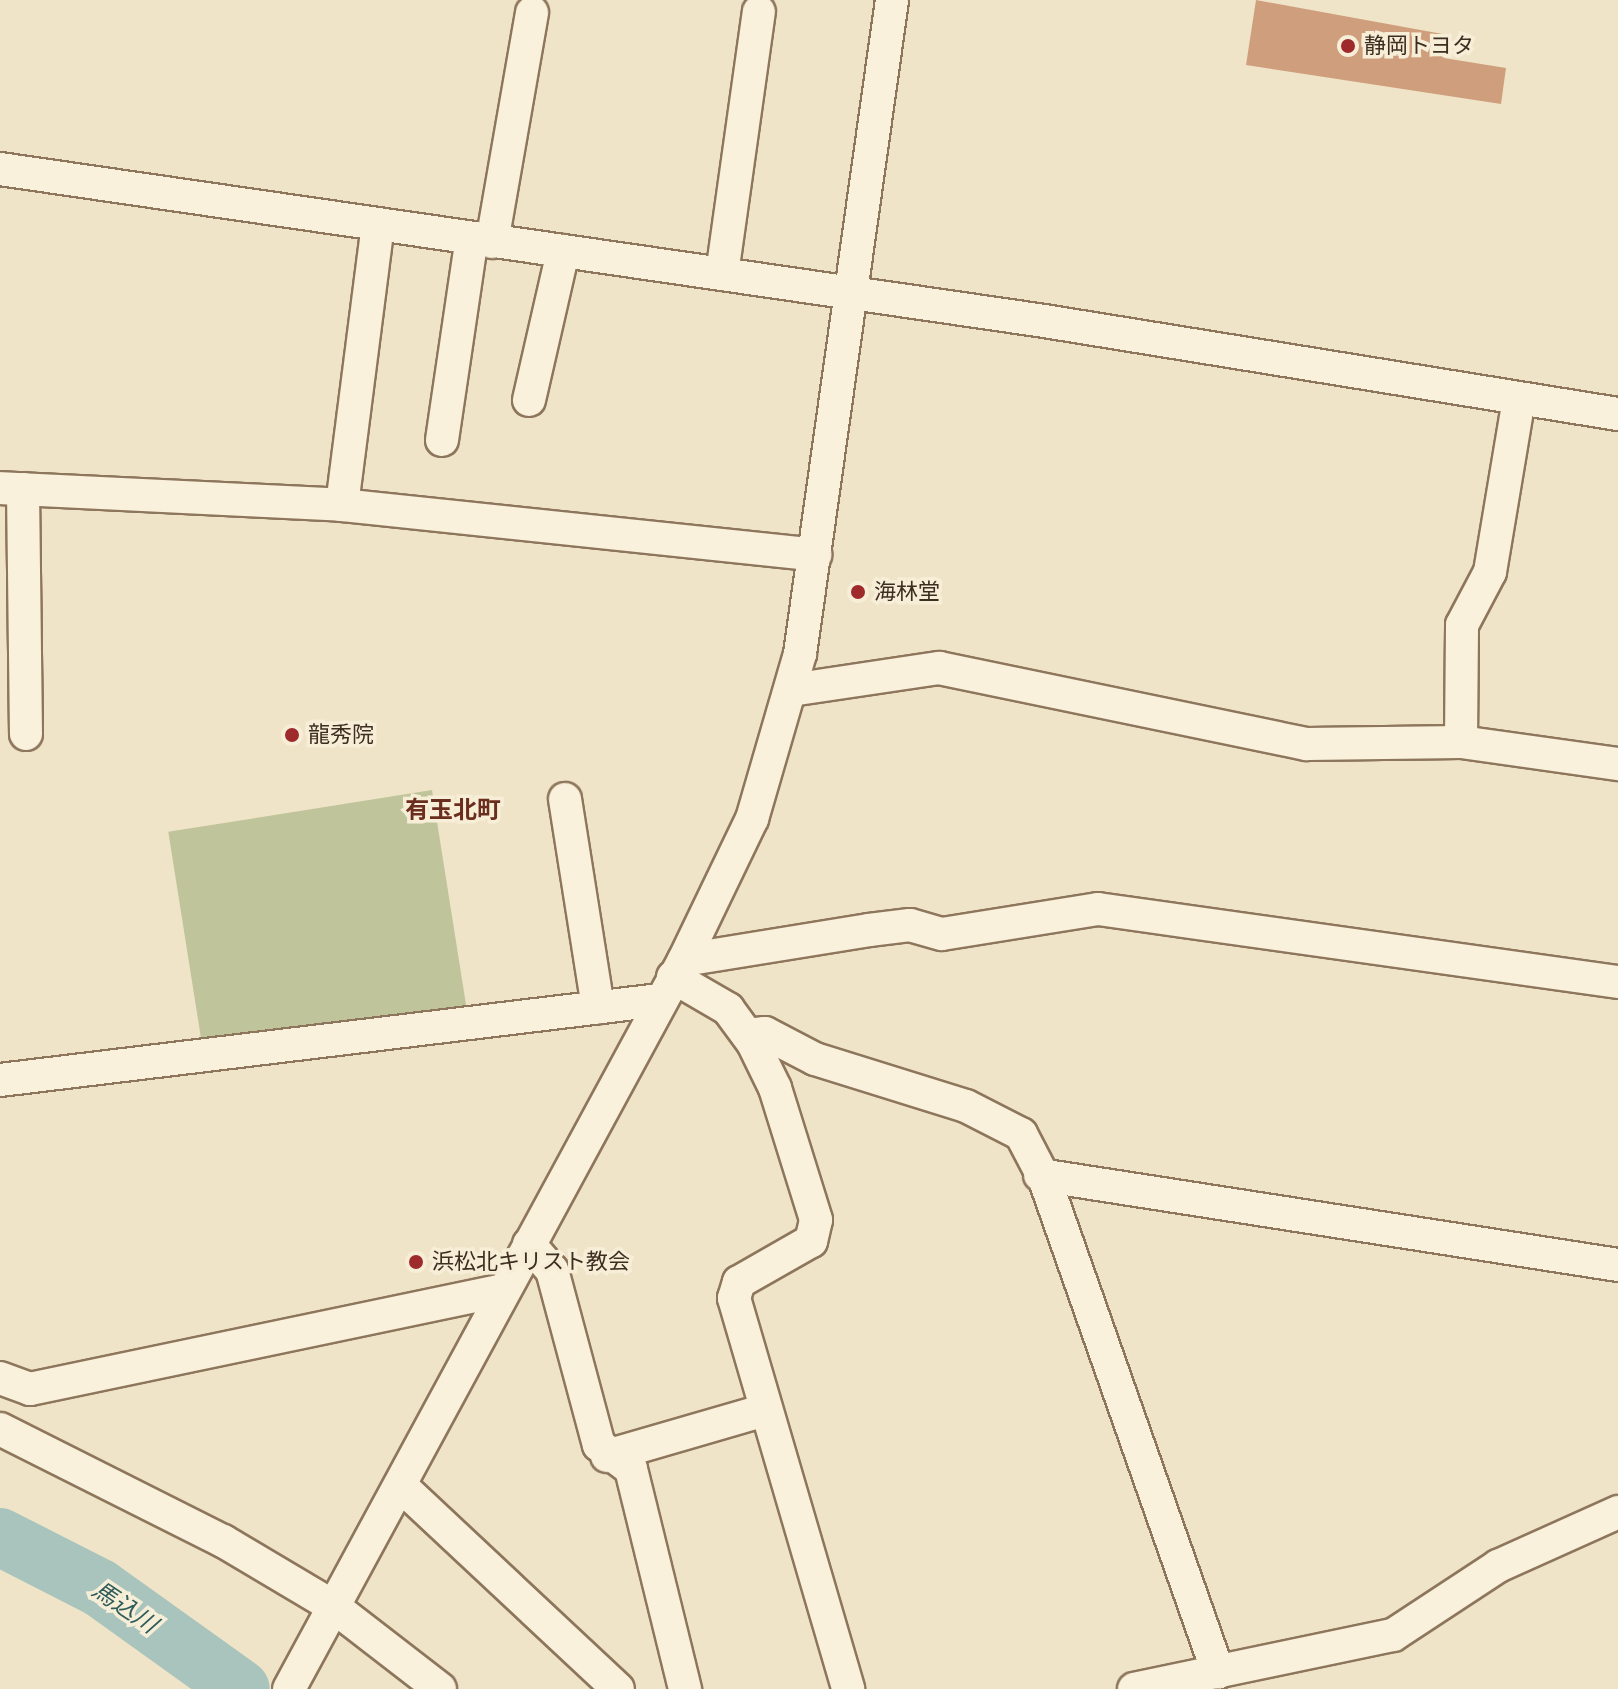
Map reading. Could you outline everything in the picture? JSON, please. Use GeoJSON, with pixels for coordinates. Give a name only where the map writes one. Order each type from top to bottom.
{"type":"FeatureCollection","features":[{"type":"Feature","properties":{"kind":"street"},"geometry":{"type":"LineString","coordinates":[[289,1689],[672,979],[752,819],[791,690],[815,555],[848,295],[892,0]]}},
{"type":"Feature","properties":{"kind":"street"},"geometry":{"type":"LineString","coordinates":[[442,440],[532,12]]}},
{"type":"Feature","properties":{"kind":"street"},"geometry":{"type":"LineString","coordinates":[[722,274],[759,12]]}},
{"type":"Feature","properties":{"kind":"street"},"geometry":{"type":"LineString","coordinates":[[0,169],[722,274],[1618,414]]}},
{"type":"Feature","properties":{"kind":"street"},"geometry":{"type":"LineString","coordinates":[[342,505],[378,225]]}},
{"type":"Feature","properties":{"kind":"street"},"geometry":{"type":"LineString","coordinates":[[529,400],[563,251]]}},
{"type":"Feature","properties":{"kind":"street"},"geometry":{"type":"LineString","coordinates":[[1461,742],[1462,625],[1490,572],[1519,398]]}},
{"type":"Feature","properties":{"kind":"street"},"geometry":{"type":"LineString","coordinates":[[26,734],[11,488],[342,505],[815,555]]}},
{"type":"Feature","properties":{"kind":"street"},"geometry":{"type":"LineString","coordinates":[[791,690],[939,668],[1307,744],[1461,742],[1618,763]]}},
{"type":"Feature","properties":{"kind":"street"},"geometry":{"type":"LineString","coordinates":[[565,799],[588,1008]]}},
{"type":"Feature","properties":{"kind":"street"},"geometry":{"type":"LineString","coordinates":[[557,884],[588,1008]]}},
{"type":"Feature","properties":{"kind":"street"},"geometry":{"type":"LineString","coordinates":[[0,1080],[588,1008],[672,979],[869,930],[910,925],[942,934],[1098,909],[1618,982]]}},
{"type":"Feature","properties":{"kind":"street"},"geometry":{"type":"LineString","coordinates":[[672,979],[728,1009],[748,1035],[775,1088],[816,1220],[811,1241],[734,1290],[765,1410],[848,1689]]}},
{"type":"Feature","properties":{"kind":"street"},"geometry":{"type":"LineString","coordinates":[[748,1035],[765,1033],[815,1059],[1002,1121],[1021,1134],[1040,1175],[1220,1677]]}},
{"type":"Feature","properties":{"kind":"street"},"geometry":{"type":"LineString","coordinates":[[1040,1175],[1618,1265]]}},
{"type":"Feature","properties":{"kind":"street"},"geometry":{"type":"LineString","coordinates":[[529,1244],[552,1270],[593,1430],[607,1456],[626,1460],[631,1469],[685,1689]]}},
{"type":"Feature","properties":{"kind":"street"},"geometry":{"type":"LineString","coordinates":[[0,1378],[30,1389],[503,1290]]}},
{"type":"Feature","properties":{"kind":"street"},"geometry":{"type":"LineString","coordinates":[[607,1456],[765,1410]]}},
{"type":"Feature","properties":{"kind":"street"},"geometry":{"type":"LineString","coordinates":[[0,1429],[223,1541],[334,1607],[440,1689]]}},
{"type":"Feature","properties":{"kind":"street"},"geometry":{"type":"LineString","coordinates":[[401,1486],[618,1689]]}},
{"type":"Feature","properties":{"kind":"street"},"geometry":{"type":"LineString","coordinates":[[1134,1689],[1220,1677],[1393,1635],[1509,1560],[1618,1512]]}},
{"type":"Feature","properties":{"kind":"green space"},"geometry":{"type":"Polygon","coordinates":[[[432,790],[467,1008],[203,1050],[168,832],[432,790]]]}},
{"type":"Feature","properties":{"kind":"building","name":"静岡トヨタ"},"geometry":{"type":"Polygon","coordinates":[[[1256,0],[1448,35],[1444,58],[1506,68],[1501,104],[1246,65],[1256,0]]]}},
{"type":"Feature","properties":{"kind":"waterway","name":"馬込川"},"geometry":{"type":"LineString","coordinates":[[0,1537],[100,1588],[241,1689]]}},
{"type":"Feature","properties":{"kind":"place","name":"静岡トヨタ"},"geometry":{"type":"Point","coordinates":[1348,46]}},
{"type":"Feature","properties":{"kind":"place","name":"海林堂"},"geometry":{"type":"Point","coordinates":[858,592]}},
{"type":"Feature","properties":{"kind":"place","name":"龍秀院"},"geometry":{"type":"Point","coordinates":[292,735]}},
{"type":"Feature","properties":{"kind":"place","name":"浜松北キリスト教会"},"geometry":{"type":"Point","coordinates":[416,1262]}},
{"type":"Feature","properties":{"kind":"district","name":"有玉北町"},"geometry":{"type":"Point","coordinates":[453,810]}}]}
